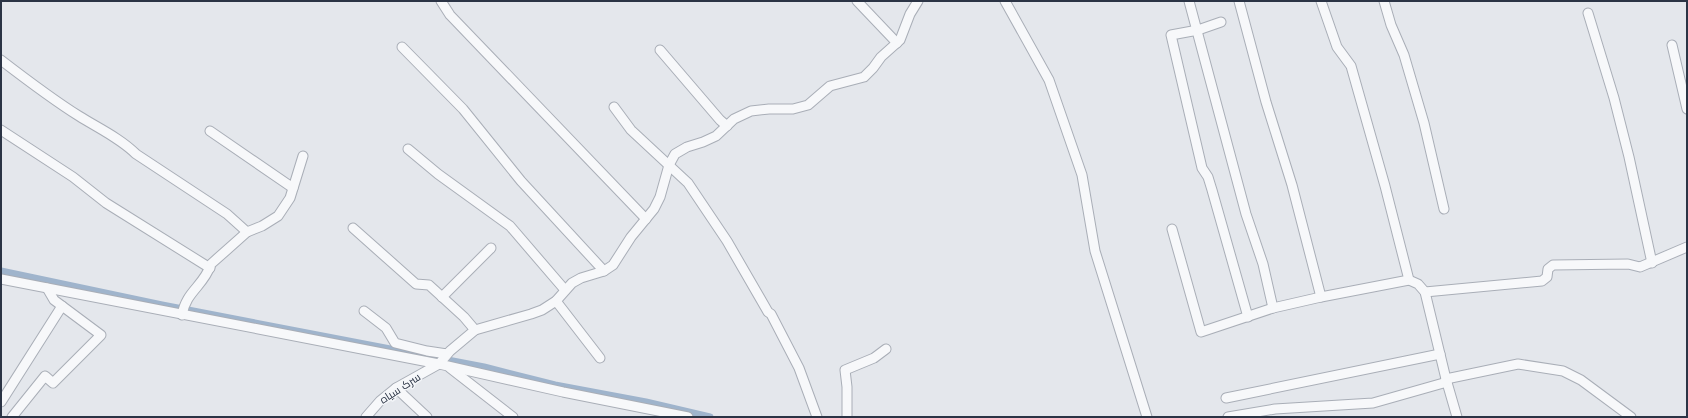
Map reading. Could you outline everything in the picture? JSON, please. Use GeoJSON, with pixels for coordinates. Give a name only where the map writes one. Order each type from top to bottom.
{"type":"FeatureCollection","features":[{"type":"Feature","properties":{"kind":"street"},"geometry":{"type":"LineString","coordinates":[[441,1],[450,15],[646,219]]}},
{"type":"Feature","properties":{"kind":"street"},"geometry":{"type":"LineString","coordinates":[[857,1],[897,43]]}},
{"type":"Feature","properties":{"kind":"street"},"geometry":{"type":"LineString","coordinates":[[353,228],[416,284],[428,285],[442,296],[464,317],[474,330],[531,314],[556,301],[572,283],[581,278],[604,271],[613,265],[631,236],[654,209],[660,197],[669,165],[675,154],[687,147],[716,136],[734,119],[751,111],[794,109],[808,105],[830,86],[864,77],[881,57],[900,40],[910,14],[918,1]]}},
{"type":"Feature","properties":{"kind":"street"},"geometry":{"type":"LineString","coordinates":[[1005,1],[1049,80],[1082,175],[1095,252],[1147,417]]}},
{"type":"Feature","properties":{"kind":"street"},"geometry":{"type":"LineString","coordinates":[[1190,1],[1246,214],[1263,264],[1273,308]]}},
{"type":"Feature","properties":{"kind":"street"},"geometry":{"type":"LineString","coordinates":[[1239,1],[1266,102],[1292,186],[1321,297]]}},
{"type":"Feature","properties":{"kind":"street"},"geometry":{"type":"LineString","coordinates":[[1321,1],[1337,48],[1351,66],[1385,186],[1409,280]]}},
{"type":"Feature","properties":{"kind":"street"},"geometry":{"type":"LineString","coordinates":[[1384,1],[1391,25],[1404,55],[1422,115],[1444,209]]}},
{"type":"Feature","properties":{"kind":"street"},"geometry":{"type":"LineString","coordinates":[[1588,13],[1614,98],[1652,263]]}},
{"type":"Feature","properties":{"kind":"street"},"geometry":{"type":"LineString","coordinates":[[1221,22],[1198,30],[1171,35],[1202,168],[1208,177],[1248,317]]}},
{"type":"Feature","properties":{"kind":"street"},"geometry":{"type":"LineString","coordinates":[[1672,45],[1687,109]]}},
{"type":"Feature","properties":{"kind":"street"},"geometry":{"type":"LineString","coordinates":[[402,47],[463,109],[521,181],[604,271]]}},
{"type":"Feature","properties":{"kind":"street"},"geometry":{"type":"LineString","coordinates":[[660,50],[720,120],[727,126]]}},
{"type":"Feature","properties":{"kind":"street"},"geometry":{"type":"LineString","coordinates":[[1,60],[48,96],[97,128],[125,143],[136,154],[227,214],[247,232]]}},
{"type":"Feature","properties":{"kind":"street"},"geometry":{"type":"LineString","coordinates":[[614,107],[631,130],[688,183],[727,241],[768,312],[771,314],[799,368],[817,417]]}},
{"type":"Feature","properties":{"kind":"street"},"geometry":{"type":"LineString","coordinates":[[1,130],[73,177],[106,203],[210,268]]}},
{"type":"Feature","properties":{"kind":"street"},"geometry":{"type":"LineString","coordinates":[[210,131],[293,188]]}},
{"type":"Feature","properties":{"kind":"street"},"geometry":{"type":"LineString","coordinates":[[408,150],[438,174],[510,226],[565,290]]}},
{"type":"Feature","properties":{"kind":"street"},"geometry":{"type":"LineString","coordinates":[[183,312],[188,297],[200,284],[211,264],[247,232],[262,226],[278,216],[290,198],[303,156]]}},
{"type":"Feature","properties":{"kind":"street"},"geometry":{"type":"LineString","coordinates":[[1172,229],[1200,332],[1273,308],[1321,297],[1409,280],[1418,284],[1425,292],[1446,380],[1458,417]]}},
{"type":"Feature","properties":{"kind":"street"},"geometry":{"type":"LineString","coordinates":[[1425,292],[1542,282],[1547,277],[1548,269],[1553,266],[1628,264],[1640,267],[1652,263],[1687,246]]}},
{"type":"Feature","properties":{"kind":"street"},"geometry":{"type":"LineString","coordinates":[[442,296],[491,248]]}},
{"type":"Feature","properties":{"kind":"street"},"geometry":{"type":"LineString","coordinates":[[1,279],[444,361],[563,392],[688,417]]}},
{"type":"Feature","properties":{"kind":"street"},"geometry":{"type":"LineString","coordinates":[[12,417],[45,376],[54,383],[101,335],[54,300],[47,288]]}},
{"type":"Feature","properties":{"kind":"street"},"geometry":{"type":"LineString","coordinates":[[556,301],[600,358]]}},
{"type":"Feature","properties":{"kind":"street"},"geometry":{"type":"LineString","coordinates":[[1,402],[62,306]]}},
{"type":"Feature","properties":{"kind":"street"},"geometry":{"type":"LineString","coordinates":[[364,311],[386,328],[395,343],[427,351],[444,361],[513,417]]}},
{"type":"Feature","properties":{"kind":"street","name":"سرک سیاه"},"geometry":{"type":"LineString","coordinates":[[366,417],[380,401],[396,388],[444,361],[474,330]]}},
{"type":"Feature","properties":{"kind":"street"},"geometry":{"type":"LineString","coordinates":[[847,417],[847,387],[845,370],[874,358],[886,349]]}},
{"type":"Feature","properties":{"kind":"street"},"geometry":{"type":"LineString","coordinates":[[1226,398],[1440,354]]}},
{"type":"Feature","properties":{"kind":"street"},"geometry":{"type":"LineString","coordinates":[[1228,417],[1275,409],[1373,403],[1490,368],[1518,364],[1563,371],[1581,380],[1631,417]]}},
{"type":"Feature","properties":{"kind":"street"},"geometry":{"type":"LineString","coordinates":[[396,388],[427,417]]}},
{"type":"Feature","properties":{"kind":"waterway"},"geometry":{"type":"LineString","coordinates":[[1,271],[162,305],[484,367],[555,385],[646,402],[710,417]]}}]}
